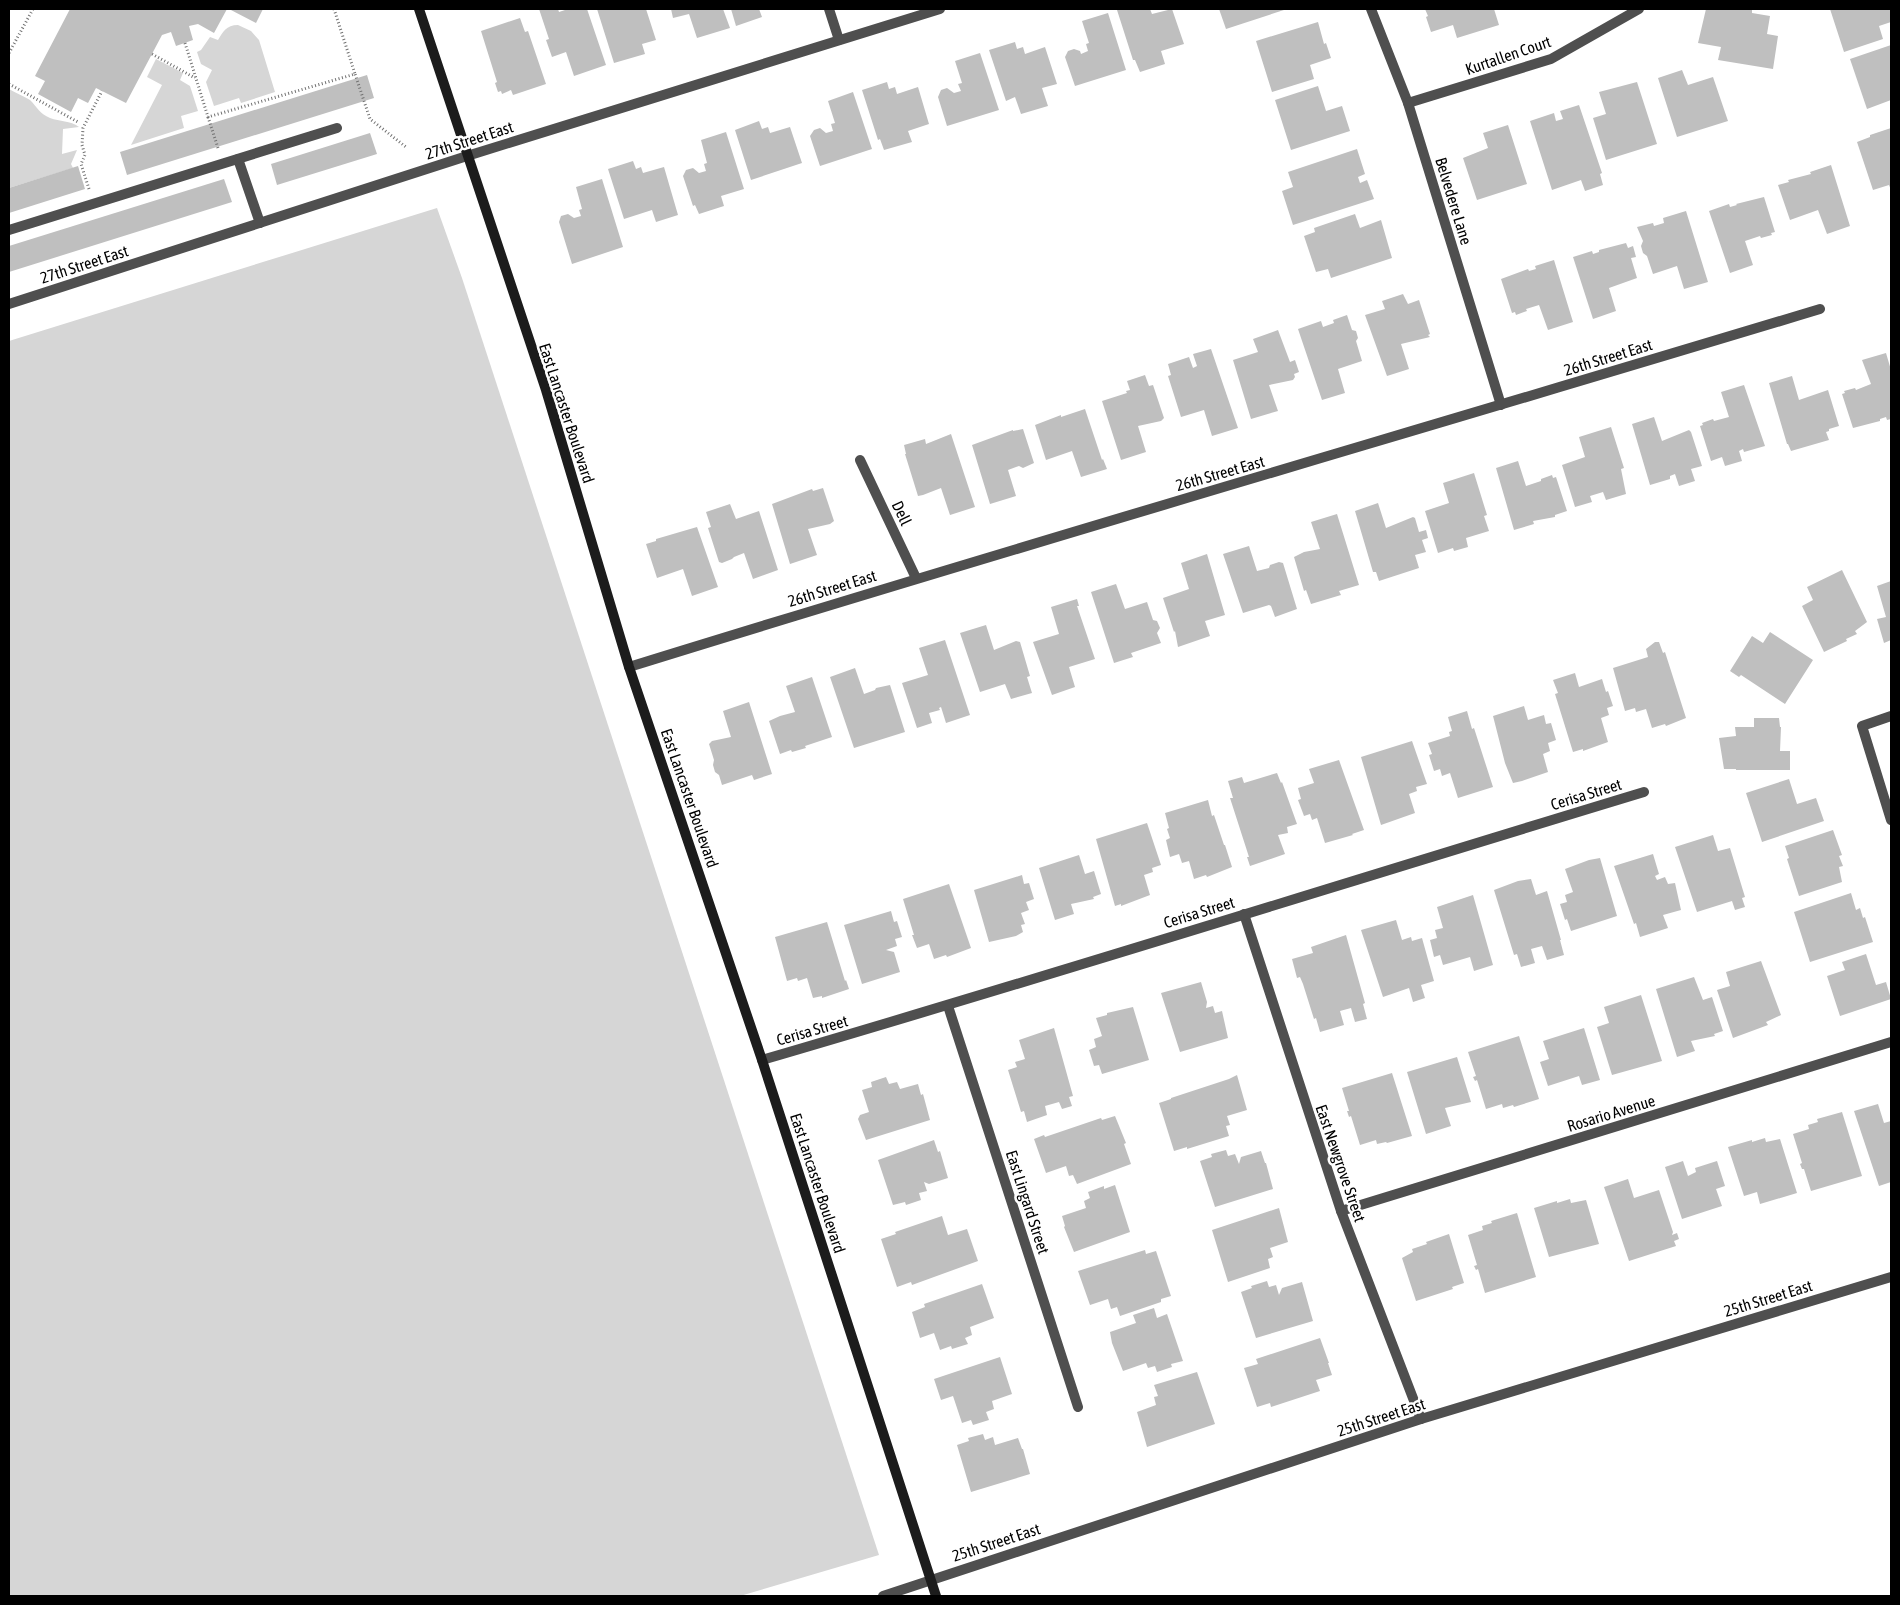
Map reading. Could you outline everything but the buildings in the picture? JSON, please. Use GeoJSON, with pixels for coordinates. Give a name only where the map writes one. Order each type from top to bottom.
{"type":"FeatureCollection","features":[{"type":"Feature","properties":{"kind":"main road","name":"East Lancaster Boulevard"},"geometry":{"type":"LineString","coordinates":[[419,9],[466,156],[546,390],[629,667],[762,1060],[936,1596]]}},
{"type":"Feature","properties":{"kind":"street"},"geometry":{"type":"LineString","coordinates":[[829,9],[839,40]]}},
{"type":"Feature","properties":{"kind":"street","name":"27th Street East"},"geometry":{"type":"LineString","coordinates":[[9,304],[466,156],[940,9]]}},
{"type":"Feature","properties":{"kind":"street","name":"Belvedere Lane"},"geometry":{"type":"LineString","coordinates":[[1371,9],[1408,103],[1501,405]]}},
{"type":"Feature","properties":{"kind":"street","name":"Kurtallen Court"},"geometry":{"type":"LineString","coordinates":[[1408,103],[1551,59],[1639,9]]}},
{"type":"Feature","properties":{"kind":"street"},"geometry":{"type":"LineString","coordinates":[[9,230],[337,128]]}},
{"type":"Feature","properties":{"kind":"street"},"geometry":{"type":"LineString","coordinates":[[238,159],[260,223]]}},
{"type":"Feature","properties":{"kind":"street","name":"26th Street East"},"geometry":{"type":"LineString","coordinates":[[629,667],[916,578],[1501,405],[1820,308]]}},
{"type":"Feature","properties":{"kind":"street","name":"Dell"},"geometry":{"type":"LineString","coordinates":[[860,460],[916,578]]}},
{"type":"Feature","properties":{"kind":"street"},"geometry":{"type":"LineString","coordinates":[[1891,716],[1862,726],[1891,820]]}},
{"type":"Feature","properties":{"kind":"street","name":"Cerisa Street"},"geometry":{"type":"LineString","coordinates":[[762,1060],[948,1006],[1644,792]]}},
{"type":"Feature","properties":{"kind":"street","name":"East Newgrove Street"},"geometry":{"type":"LineString","coordinates":[[1244,914],[1340,1212],[1421,1419]]}},
{"type":"Feature","properties":{"kind":"street","name":"East Lingard Street"},"geometry":{"type":"LineString","coordinates":[[948,1006],[1078,1407]]}},
{"type":"Feature","properties":{"kind":"street","name":"Rosario Avenue"},"geometry":{"type":"LineString","coordinates":[[1340,1212],[1891,1042]]}},
{"type":"Feature","properties":{"kind":"street","name":"25th Street East"},"geometry":{"type":"LineString","coordinates":[[883,1596],[1421,1419],[1891,1277]]}},
{"type":"Feature","properties":{"kind":"path"},"geometry":{"type":"LineString","coordinates":[[9,53],[33,9]]}},
{"type":"Feature","properties":{"kind":"path"},"geometry":{"type":"LineString","coordinates":[[334,9],[370,119],[406,147]]}},
{"type":"Feature","properties":{"kind":"path"},"geometry":{"type":"LineString","coordinates":[[185,43],[223,163]]}},
{"type":"Feature","properties":{"kind":"path"},"geometry":{"type":"LineString","coordinates":[[152,54],[196,78]]}},
{"type":"Feature","properties":{"kind":"path"},"geometry":{"type":"LineString","coordinates":[[208,117],[355,74]]}},
{"type":"Feature","properties":{"kind":"path"},"geometry":{"type":"LineString","coordinates":[[9,84],[78,122]]}},
{"type":"Feature","properties":{"kind":"path"},"geometry":{"type":"LineString","coordinates":[[93,204],[82,164],[85,154],[82,145],[83,128],[102,91]]}},
{"type":"Feature","properties":{"kind":"shaded area"},"geometry":{"type":"Polygon","coordinates":[[[238,25],[251,31],[259,40],[275,92],[241,103],[239,98],[214,106],[206,82],[212,70],[201,64],[197,52],[201,50],[210,37],[218,40],[228,28],[238,25]]]}},
{"type":"Feature","properties":{"kind":"shaded area"},"geometry":{"type":"Polygon","coordinates":[[[156,59],[183,73],[180,80],[190,86],[198,111],[181,116],[184,128],[131,145],[162,85],[147,77],[156,59]]]}},
{"type":"Feature","properties":{"kind":"shaded area"},"geometry":{"type":"Polygon","coordinates":[[[9,89],[30,100],[47,116],[72,123],[79,127],[63,129],[62,154],[77,150],[71,164],[73,168],[9,188],[9,89]]]}},
{"type":"Feature","properties":{"kind":"shaded area"},"geometry":{"type":"Polygon","coordinates":[[[437,208],[462,278],[879,1555],[740,1596],[9,1596],[9,341],[437,208]]]}}]}
